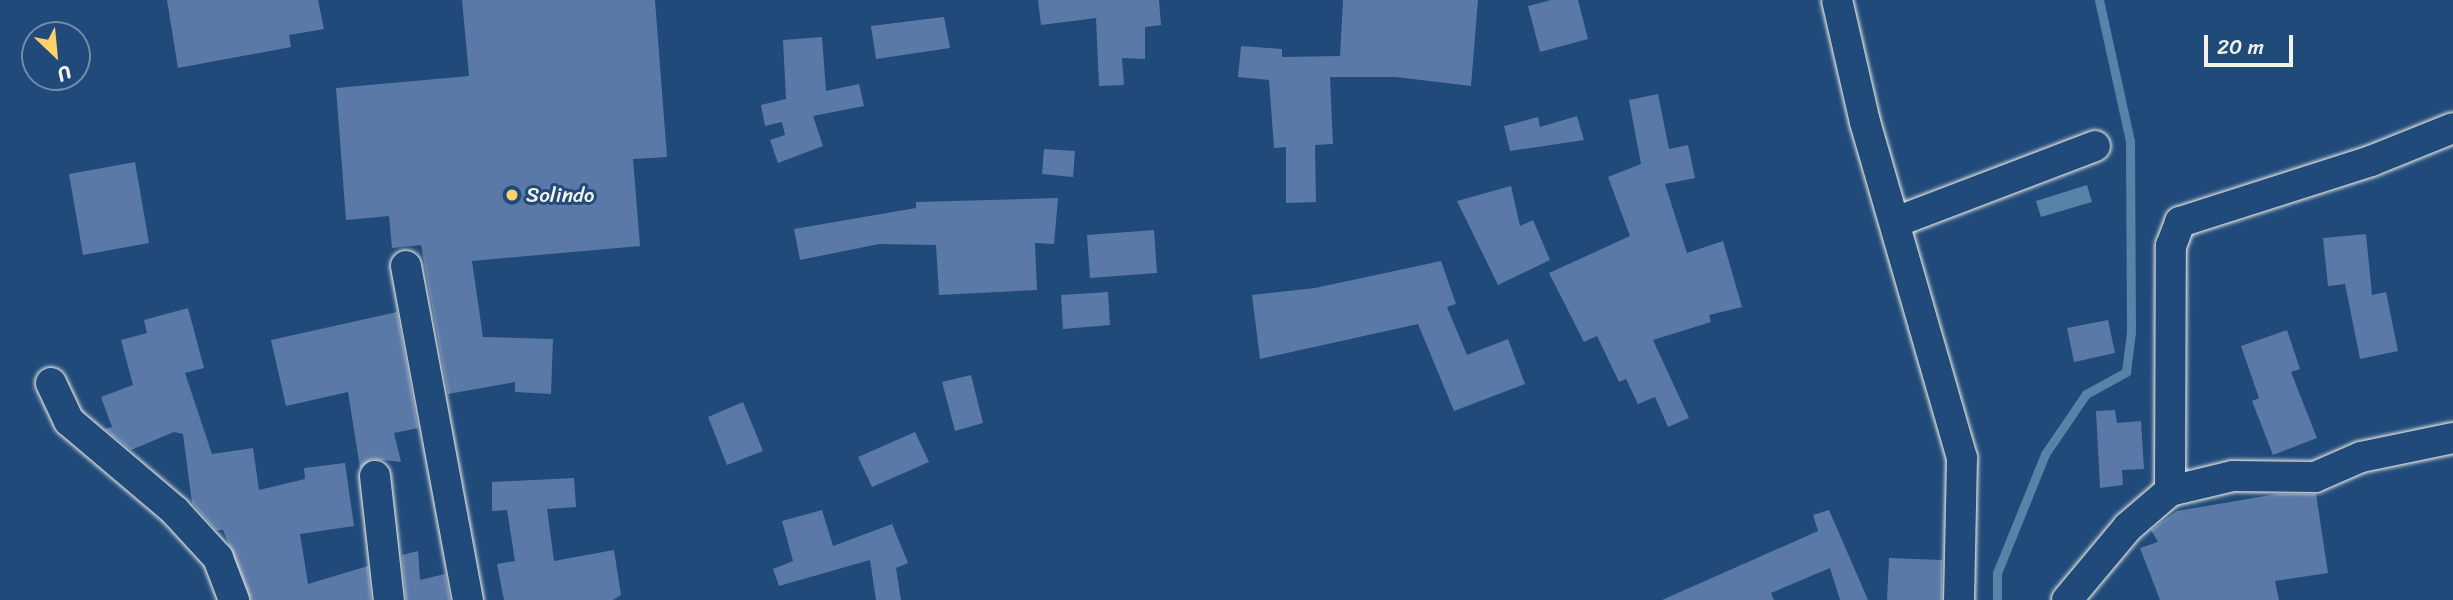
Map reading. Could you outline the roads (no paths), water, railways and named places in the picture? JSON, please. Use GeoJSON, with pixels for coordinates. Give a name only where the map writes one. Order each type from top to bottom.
{"type":"FeatureCollection","features":[{"type":"Feature","properties":{"kind":"street"},"geometry":{"type":"LineString","coordinates":[[1837,0],[1865,122],[1962,458],[1959,600]]}},
{"type":"Feature","properties":{"kind":"street"},"geometry":{"type":"LineString","coordinates":[[2170,491],[2171,246],[2180,222],[2382,158],[2453,128]]}},
{"type":"Feature","properties":{"kind":"street"},"geometry":{"type":"LineString","coordinates":[[1896,222],[2095,146]]}},
{"type":"Feature","properties":{"kind":"street"},"geometry":{"type":"LineString","coordinates":[[406,266],[468,600]]}},
{"type":"Feature","properties":{"kind":"street"},"geometry":{"type":"LineString","coordinates":[[51,383],[69,421],[176,511],[218,558],[234,600]]}},
{"type":"Feature","properties":{"kind":"street"},"geometry":{"type":"LineString","coordinates":[[2067,600],[2128,527],[2170,491],[2233,476],[2315,477],[2361,457],[2453,438]]}},
{"type":"Feature","properties":{"kind":"street"},"geometry":{"type":"LineString","coordinates":[[375,476],[389,600]]}},
{"type":"Feature","properties":{"kind":"water"},"geometry":{"type":"Polygon","coordinates":[[[2087,185],[2092,202],[2041,217],[2036,201],[2087,185]]]}},
{"type":"Feature","properties":{"kind":"waterway"},"geometry":{"type":"LineString","coordinates":[[1997,600],[1997,573],[2045,454],[2086,394],[2126,372],[2131,332],[2130,141],[2099,0]]}},
{"type":"Feature","properties":{"kind":"place","name":"Solindo"},"geometry":{"type":"Point","coordinates":[512,195]}}]}
